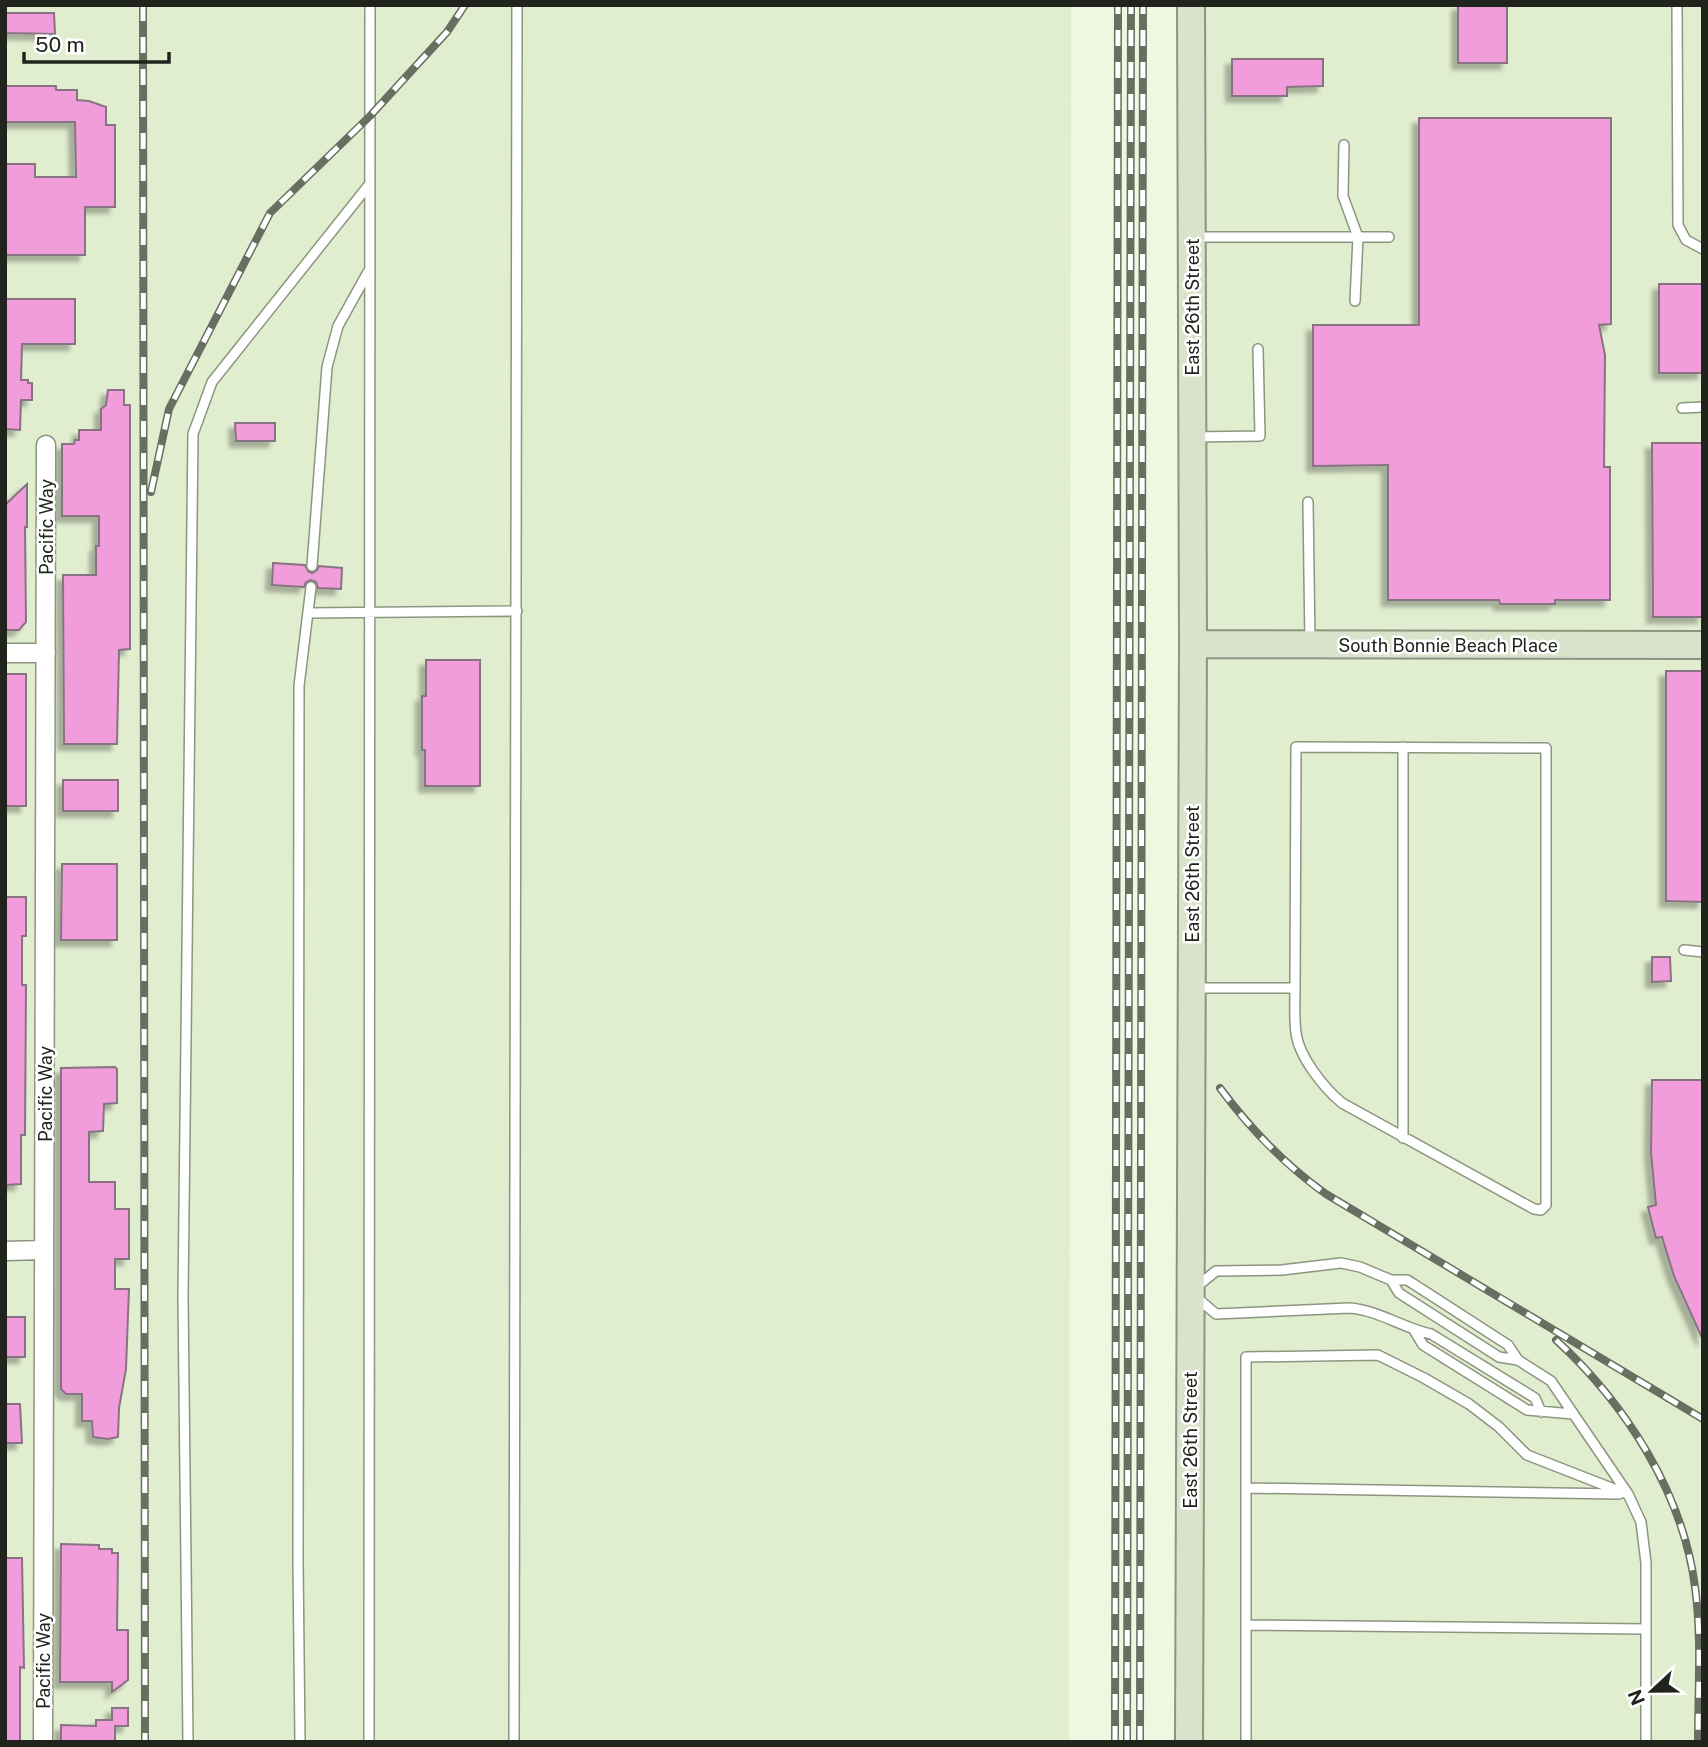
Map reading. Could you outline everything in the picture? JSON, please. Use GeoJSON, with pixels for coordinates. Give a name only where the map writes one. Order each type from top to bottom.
{"type":"FeatureCollection","features":[{"type":"Feature","properties":{"kind":"street","name":"East 26th Street"},"geometry":{"type":"LineString","coordinates":[[1189,1742],[1193,644],[1191,5]]}},
{"type":"Feature","properties":{"kind":"street","name":"Pacific Way"},"geometry":{"type":"LineString","coordinates":[[43,1742],[46,445]]}},
{"type":"Feature","properties":{"kind":"street","name":"South Bonnie Beach Place"},"geometry":{"type":"LineString","coordinates":[[1193,644],[1703,645]]}},
{"type":"Feature","properties":{"kind":"street"},"geometry":{"type":"LineString","coordinates":[[5,653],[46,653]]}},
{"type":"Feature","properties":{"kind":"street"},"geometry":{"type":"LineString","coordinates":[[5,1251],[44,1250]]}},
{"type":"Feature","properties":{"kind":"lane"},"geometry":{"type":"LineString","coordinates":[[369,1742],[370,5]]}},
{"type":"Feature","properties":{"kind":"lane"},"geometry":{"type":"LineString","coordinates":[[514,1742],[517,5]]}},
{"type":"Feature","properties":{"kind":"lane"},"geometry":{"type":"LineString","coordinates":[[1677,5],[1678,225],[1686,240],[1703,249]]}},
{"type":"Feature","properties":{"kind":"lane"},"geometry":{"type":"LineString","coordinates":[[1344,145],[1343,196],[1358,237],[1354,301]]}},
{"type":"Feature","properties":{"kind":"lane"},"geometry":{"type":"LineString","coordinates":[[188,1742],[183,1297],[192,433],[212,382],[368,186]]}},
{"type":"Feature","properties":{"kind":"lane"},"geometry":{"type":"LineString","coordinates":[[1192,237],[1389,237]]}},
{"type":"Feature","properties":{"kind":"lane"},"geometry":{"type":"LineString","coordinates":[[312,566],[327,368],[338,326],[369,270]]}},
{"type":"Feature","properties":{"kind":"lane"},"geometry":{"type":"LineString","coordinates":[[1192,437],[1260,436],[1258,349]]}},
{"type":"Feature","properties":{"kind":"lane"},"geometry":{"type":"LineString","coordinates":[[1682,408],[1703,408]]}},
{"type":"Feature","properties":{"kind":"lane"},"geometry":{"type":"LineString","coordinates":[[1308,502],[1310,645]]}},
{"type":"Feature","properties":{"kind":"lane"},"geometry":{"type":"LineString","coordinates":[[300,1742],[299,686],[311,587]]}},
{"type":"Feature","properties":{"kind":"lane"},"geometry":{"type":"LineString","coordinates":[[308,613],[517,611]]}},
{"type":"Feature","properties":{"kind":"lane"},"geometry":{"type":"LineString","coordinates":[[1296,747],[1546,748],[1546,1205],[1541,1210],[1534,1209],[1404,1138],[1326,1091],[1296,1038],[1295,988],[1296,747]]}},
{"type":"Feature","properties":{"kind":"lane"},"geometry":{"type":"LineString","coordinates":[[1404,747],[1404,1138]]}},
{"type":"Feature","properties":{"kind":"lane"},"geometry":{"type":"LineString","coordinates":[[1684,950],[1703,951]]}},
{"type":"Feature","properties":{"kind":"lane"},"geometry":{"type":"LineString","coordinates":[[1192,988],[1295,988]]}},
{"type":"Feature","properties":{"kind":"lane"},"geometry":{"type":"LineString","coordinates":[[1518,1360],[1508,1345],[1407,1280],[1391,1280],[1360,1267],[1341,1263],[1282,1270],[1216,1271],[1190,1291],[1216,1314],[1366,1310],[1383,1315],[1413,1330],[1431,1334],[1532,1396],[1541,1412]]}},
{"type":"Feature","properties":{"kind":"lane"},"geometry":{"type":"LineString","coordinates":[[1391,1280],[1399,1293],[1499,1357],[1518,1360],[1551,1381],[1628,1494],[1641,1522],[1646,1563],[1646,1742]]}},
{"type":"Feature","properties":{"kind":"lane"},"geometry":{"type":"LineString","coordinates":[[1413,1330],[1423,1345],[1527,1410],[1573,1414]]}},
{"type":"Feature","properties":{"kind":"lane"},"geometry":{"type":"LineString","coordinates":[[1246,1742],[1246,1357],[1377,1355],[1469,1404],[1499,1427],[1527,1455],[1628,1494]]}},
{"type":"Feature","properties":{"kind":"lane"},"geometry":{"type":"LineString","coordinates":[[1247,1488],[1628,1494]]}},
{"type":"Feature","properties":{"kind":"lane"},"geometry":{"type":"LineString","coordinates":[[1246,1625],[1646,1629]]}},
{"type":"Feature","properties":{"kind":"shaded area"},"geometry":{"type":"Polygon","coordinates":[[[5,5],[1071,5],[1069,1742],[5,1742],[5,5]]]}},
{"type":"Feature","properties":{"kind":"shaded area"},"geometry":{"type":"Polygon","coordinates":[[[1179,5],[1703,5],[1703,1742],[1183,1742],[1179,5]]]}},
{"type":"Feature","properties":{"kind":"building"},"geometry":{"type":"Polygon","coordinates":[[[1458,5],[1507,5],[1507,63],[1458,63],[1458,5]]]}},
{"type":"Feature","properties":{"kind":"building"},"geometry":{"type":"Polygon","coordinates":[[[5,13],[54,13],[55,34],[5,33],[5,13]]]}},
{"type":"Feature","properties":{"kind":"building"},"geometry":{"type":"Polygon","coordinates":[[[1232,59],[1323,59],[1323,86],[1287,87],[1287,96],[1232,96],[1232,59]]]}},
{"type":"Feature","properties":{"kind":"building"},"geometry":{"type":"Polygon","coordinates":[[[5,86],[56,86],[56,90],[77,90],[77,100],[106,107],[106,125],[115,125],[115,207],[85,207],[85,255],[5,255],[5,164],[35,164],[35,177],[76,177],[75,122],[5,122],[5,86]]]}},
{"type":"Feature","properties":{"kind":"building"},"geometry":{"type":"Polygon","coordinates":[[[1419,118],[1611,118],[1611,324],[1599,325],[1605,355],[1604,467],[1610,467],[1610,600],[1500,604],[1499,600],[1388,600],[1388,465],[1313,466],[1313,325],[1419,325],[1419,118]]]}},
{"type":"Feature","properties":{"kind":"building"},"geometry":{"type":"Polygon","coordinates":[[[1659,284],[1703,284],[1703,373],[1659,373],[1659,284]]]}},
{"type":"Feature","properties":{"kind":"building"},"geometry":{"type":"Polygon","coordinates":[[[5,299],[75,299],[75,344],[22,344],[21,380],[32,383],[32,400],[21,400],[20,430],[5,429],[5,299]]]}},
{"type":"Feature","properties":{"kind":"building"},"geometry":{"type":"Polygon","coordinates":[[[108,390],[124,390],[124,405],[130,405],[130,649],[119,650],[117,744],[64,744],[63,575],[96,575],[99,516],[62,516],[62,444],[74,444],[75,440],[79,440],[79,430],[101,430],[101,409],[106,405],[108,390]]]}},
{"type":"Feature","properties":{"kind":"building"},"geometry":{"type":"Polygon","coordinates":[[[235,423],[275,423],[275,441],[236,441],[235,423]]]}},
{"type":"Feature","properties":{"kind":"building"},"geometry":{"type":"Polygon","coordinates":[[[1652,443],[1703,443],[1703,617],[1653,617],[1652,443]]]}},
{"type":"Feature","properties":{"kind":"building"},"geometry":{"type":"Polygon","coordinates":[[[27,484],[26,622],[19,630],[5,630],[5,505],[27,484]]]}},
{"type":"Feature","properties":{"kind":"building"},"geometry":{"type":"Polygon","coordinates":[[[273,563],[305,565],[312,573],[319,566],[342,568],[341,589],[318,588],[316,582],[311,580],[306,582],[304,587],[272,585],[273,563]]]}},
{"type":"Feature","properties":{"kind":"building"},"geometry":{"type":"Polygon","coordinates":[[[426,660],[480,660],[480,786],[425,786],[422,696],[426,696],[426,660]]]}},
{"type":"Feature","properties":{"kind":"building"},"geometry":{"type":"Polygon","coordinates":[[[1666,671],[1703,671],[1703,902],[1666,901],[1666,671]]]}},
{"type":"Feature","properties":{"kind":"building"},"geometry":{"type":"Polygon","coordinates":[[[5,674],[26,674],[26,806],[5,806],[5,674]]]}},
{"type":"Feature","properties":{"kind":"building"},"geometry":{"type":"Polygon","coordinates":[[[63,780],[118,780],[118,811],[63,811],[63,780]]]}},
{"type":"Feature","properties":{"kind":"building"},"geometry":{"type":"Polygon","coordinates":[[[62,864],[117,864],[117,940],[61,940],[62,864]]]}},
{"type":"Feature","properties":{"kind":"building"},"geometry":{"type":"Polygon","coordinates":[[[5,897],[26,897],[26,936],[22,936],[22,985],[26,985],[25,1135],[21,1135],[21,1184],[5,1185],[5,897]]]}},
{"type":"Feature","properties":{"kind":"building"},"geometry":{"type":"Polygon","coordinates":[[[1652,957],[1670,957],[1671,981],[1652,982],[1652,957]]]}},
{"type":"Feature","properties":{"kind":"building"},"geometry":{"type":"Polygon","coordinates":[[[115,1067],[117,1103],[104,1104],[103,1131],[89,1132],[89,1182],[115,1182],[115,1209],[129,1209],[129,1259],[115,1259],[115,1289],[129,1289],[126,1369],[119,1408],[118,1437],[108,1439],[93,1437],[92,1421],[82,1421],[82,1394],[66,1394],[61,1389],[61,1068],[115,1067]]]}},
{"type":"Feature","properties":{"kind":"building"},"geometry":{"type":"Polygon","coordinates":[[[1652,1080],[1703,1080],[1703,1340],[1674,1276],[1662,1237],[1656,1238],[1648,1207],[1656,1205],[1651,1153],[1652,1080]]]}},
{"type":"Feature","properties":{"kind":"building"},"geometry":{"type":"Polygon","coordinates":[[[5,1317],[25,1317],[25,1357],[5,1357],[5,1317]]]}},
{"type":"Feature","properties":{"kind":"building"},"geometry":{"type":"Polygon","coordinates":[[[5,1404],[20,1404],[22,1443],[5,1443],[5,1404]]]}},
{"type":"Feature","properties":{"kind":"building"},"geometry":{"type":"Polygon","coordinates":[[[61,1544],[99,1545],[99,1549],[112,1549],[112,1553],[118,1553],[117,1630],[128,1630],[128,1680],[112,1692],[112,1682],[60,1682],[61,1544]]]}},
{"type":"Feature","properties":{"kind":"building"},"geometry":{"type":"Polygon","coordinates":[[[5,1558],[22,1558],[24,1668],[20,1667],[20,1742],[5,1742],[5,1558]]]}},
{"type":"Feature","properties":{"kind":"building"},"geometry":{"type":"Polygon","coordinates":[[[112,1708],[128,1708],[128,1726],[115,1726],[115,1742],[61,1742],[61,1725],[96,1726],[96,1720],[112,1720],[112,1708]]]}},
{"type":"Feature","properties":{"kind":"railway"},"geometry":{"type":"LineString","coordinates":[[143,5],[145,1742]]}},
{"type":"Feature","properties":{"kind":"railway"},"geometry":{"type":"LineString","coordinates":[[151,492],[169,409],[270,213],[370,116],[447,32],[465,5]]}},
{"type":"Feature","properties":{"kind":"railway"},"geometry":{"type":"LineString","coordinates":[[1115,1742],[1118,5]]}},
{"type":"Feature","properties":{"kind":"railway"},"geometry":{"type":"LineString","coordinates":[[1127,1742],[1131,5]]}},
{"type":"Feature","properties":{"kind":"railway"},"geometry":{"type":"LineString","coordinates":[[1140,1742],[1143,5]]}},
{"type":"Feature","properties":{"kind":"railway"},"geometry":{"type":"LineString","coordinates":[[1220,1088],[1269,1146],[1326,1194],[1703,1419]]}},
{"type":"Feature","properties":{"kind":"railway"},"geometry":{"type":"LineString","coordinates":[[1556,1340],[1605,1392],[1627,1421],[1664,1484],[1678,1518],[1688,1552],[1697,1606],[1698,1742]]}}]}
